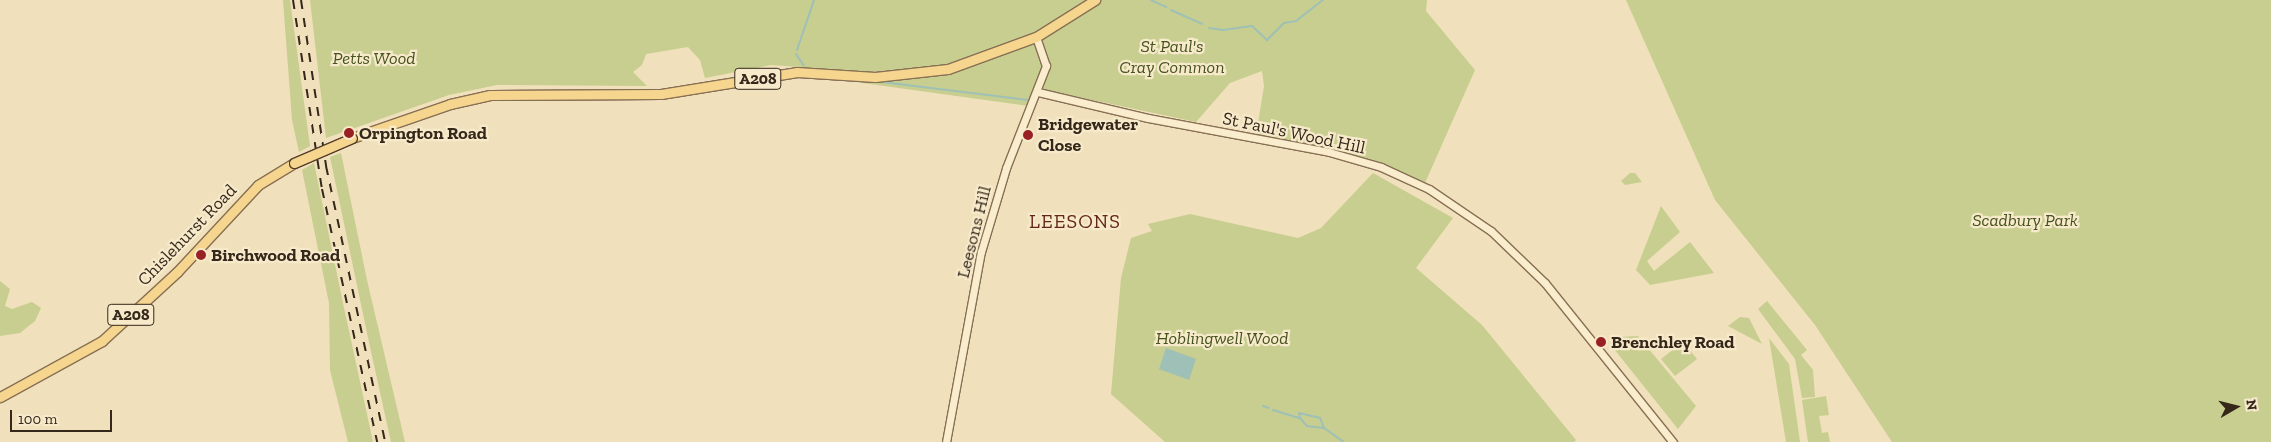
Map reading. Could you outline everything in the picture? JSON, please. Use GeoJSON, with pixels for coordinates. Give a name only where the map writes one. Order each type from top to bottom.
{"type":"FeatureCollection","features":[{"type":"Feature","properties":{"kind":"main road","name":"A208"},"geometry":{"type":"LineString","coordinates":[[1036,37],[1095,0]]}},
{"type":"Feature","properties":{"kind":"main road","name":"Chislehurst Road"},"geometry":{"type":"LineString","coordinates":[[0,397],[102,341],[177,272],[258,185],[294,163],[352,138],[475,97],[661,94],[797,72],[875,77],[948,69],[1036,37]]}},
{"type":"Feature","properties":{"kind":"street","name":"Leesons Hill"},"geometry":{"type":"LineString","coordinates":[[946,442],[981,252],[1004,174],[1038,92],[1046,66],[1036,37]]}},
{"type":"Feature","properties":{"kind":"street","name":"St Paul's Wood Hill"},"geometry":{"type":"LineString","coordinates":[[1038,92],[1148,118],[1329,152],[1381,167],[1429,189],[1491,230],[1544,283],[1673,442]]}},
{"type":"Feature","properties":{"kind":"green space"},"geometry":{"type":"Polygon","coordinates":[[[283,0],[290,0],[310,146],[299,152],[292,120],[283,0]]]}},
{"type":"Feature","properties":{"kind":"green space","name":"Petts Wood"},"geometry":{"type":"Polygon","coordinates":[[[310,0],[1427,0],[1426,11],[1475,70],[1425,183],[1352,154],[1256,136],[1264,86],[1262,71],[1230,83],[1196,122],[1064,94],[1034,91],[1028,106],[841,80],[841,70],[771,65],[705,78],[700,60],[688,47],[646,54],[642,65],[633,72],[647,86],[497,85],[449,95],[326,138],[310,0]]]}},
{"type":"Feature","properties":{"kind":"green space","name":"Scadbury Park"},"geometry":{"type":"Polygon","coordinates":[[[1626,0],[2271,0],[2271,442],[1892,442],[1815,325],[1715,200],[1626,0]]]}},
{"type":"Feature","properties":{"kind":"green space"},"geometry":{"type":"Polygon","coordinates":[[[341,153],[367,280],[405,442],[391,442],[330,157],[341,153]]]}},
{"type":"Feature","properties":{"kind":"green space"},"geometry":{"type":"Polygon","coordinates":[[[314,163],[373,442],[348,442],[330,370],[329,303],[302,170],[314,163]]]}},
{"type":"Feature","properties":{"kind":"green space","name":"Hoblingwell Wood"},"geometry":{"type":"Polygon","coordinates":[[[1373,173],[1453,218],[1416,268],[1482,325],[1576,440],[1574,442],[1165,442],[1111,394],[1121,278],[1131,238],[1152,231],[1148,224],[1190,214],[1298,238],[1321,228],[1373,173]]]}},
{"type":"Feature","properties":{"kind":"green space"},"geometry":{"type":"Polygon","coordinates":[[[1630,173],[1635,173],[1642,182],[1625,185],[1621,181],[1630,173]]]}},
{"type":"Feature","properties":{"kind":"green space"},"geometry":{"type":"Polygon","coordinates":[[[1661,206],[1680,232],[1647,261],[1654,271],[1690,242],[1714,273],[1650,285],[1636,270],[1661,206]]]}},
{"type":"Feature","properties":{"kind":"green space"},"geometry":{"type":"Polygon","coordinates":[[[0,281],[10,289],[5,306],[12,309],[32,302],[41,308],[35,321],[20,333],[0,336],[0,281]]]}},
{"type":"Feature","properties":{"kind":"green space"},"geometry":{"type":"Polygon","coordinates":[[[1767,301],[1807,350],[1801,355],[1813,370],[1815,397],[1802,398],[1795,359],[1758,309],[1767,301]]]}},
{"type":"Feature","properties":{"kind":"green space"},"geometry":{"type":"Polygon","coordinates":[[[1740,317],[1749,318],[1762,344],[1728,326],[1740,317]]]}},
{"type":"Feature","properties":{"kind":"green space"},"geometry":{"type":"Polygon","coordinates":[[[1638,336],[1696,406],[1678,429],[1610,344],[1620,337],[1638,336]]]}},
{"type":"Feature","properties":{"kind":"green space"},"geometry":{"type":"Polygon","coordinates":[[[1769,338],[1789,364],[1800,442],[1786,442],[1769,338]]]}},
{"type":"Feature","properties":{"kind":"green space"},"geometry":{"type":"Polygon","coordinates":[[[1683,342],[1697,359],[1675,376],[1661,359],[1683,342]]]}},
{"type":"Feature","properties":{"kind":"green space"},"geometry":{"type":"Polygon","coordinates":[[[1826,396],[1829,415],[1819,416],[1822,433],[1828,432],[1830,442],[1808,442],[1802,400],[1826,396]]]}},
{"type":"Feature","properties":{"kind":"water"},"geometry":{"type":"Polygon","coordinates":[[[1166,348],[1196,359],[1189,380],[1159,369],[1166,348]]]}},
{"type":"Feature","properties":{"kind":"waterway"},"geometry":{"type":"LineString","coordinates":[[797,50],[814,0]]}},
{"type":"Feature","properties":{"kind":"waterway"},"geometry":{"type":"LineString","coordinates":[[1151,0],[1166,7]]}},
{"type":"Feature","properties":{"kind":"waterway"},"geometry":{"type":"LineString","coordinates":[[1209,28],[1223,30],[1252,26],[1267,40],[1284,23],[1296,21],[1323,0]]}},
{"type":"Feature","properties":{"kind":"waterway"},"geometry":{"type":"LineString","coordinates":[[1171,10],[1202,24]]}},
{"type":"Feature","properties":{"kind":"waterway"},"geometry":{"type":"LineString","coordinates":[[796,54],[804,66]]}},
{"type":"Feature","properties":{"kind":"waterway"},"geometry":{"type":"LineString","coordinates":[[874,81],[1028,100]]}},
{"type":"Feature","properties":{"kind":"waterway"},"geometry":{"type":"LineString","coordinates":[[1263,406],[1269,408]]}},
{"type":"Feature","properties":{"kind":"waterway"},"geometry":{"type":"LineString","coordinates":[[1273,410],[1300,418],[1307,426],[1324,428]]}},
{"type":"Feature","properties":{"kind":"waterway"},"geometry":{"type":"LineString","coordinates":[[1300,418],[1299,413],[1320,418],[1324,428],[1344,442]]}},
{"type":"Feature","properties":{"kind":"railway"},"geometry":{"type":"LineString","coordinates":[[293,0],[322,189],[377,442]]}},
{"type":"Feature","properties":{"kind":"railway"},"geometry":{"type":"LineString","coordinates":[[301,0],[326,166],[385,442]]}},
{"type":"Feature","properties":{"kind":"place","name":"Orpington Road"},"geometry":{"type":"Point","coordinates":[349,133]}},
{"type":"Feature","properties":{"kind":"place","name":"Bridgewater Close"},"geometry":{"type":"Point","coordinates":[1028,135]}},
{"type":"Feature","properties":{"kind":"place","name":"Birchwood Road"},"geometry":{"type":"Point","coordinates":[201,255]}},
{"type":"Feature","properties":{"kind":"place","name":"Brenchley Road"},"geometry":{"type":"Point","coordinates":[1601,342]}},
{"type":"Feature","properties":{"kind":"district","name":"LEESONS"},"geometry":{"type":"Point","coordinates":[1075,221]}},
{"type":"Feature","properties":{"kind":"park label","name":"St Paul's Cray Common"},"geometry":{"type":"Point","coordinates":[1172,57]}}]}
